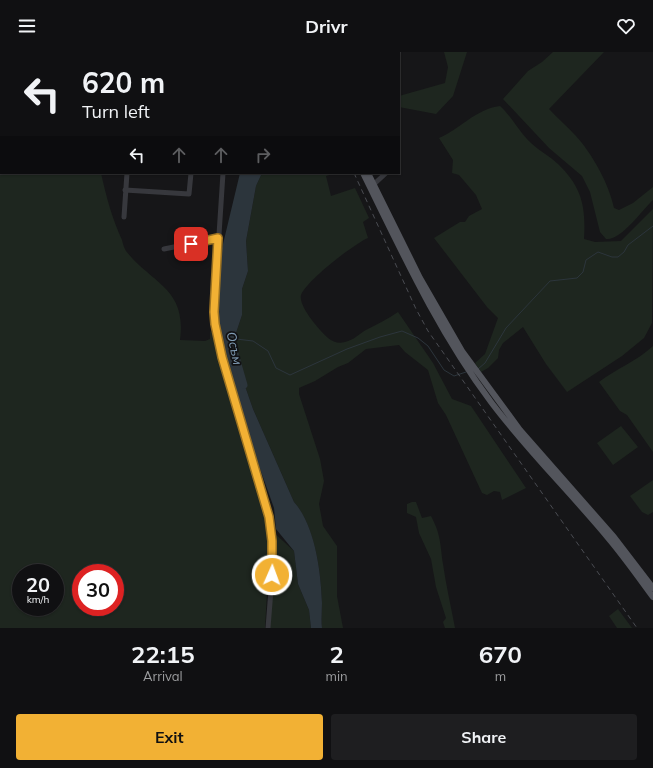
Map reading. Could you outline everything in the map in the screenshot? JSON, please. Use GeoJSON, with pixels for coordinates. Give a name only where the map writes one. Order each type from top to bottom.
{"type":"FeatureCollection","features":[{"type":"Feature","properties":{"kind":"main road"},"geometry":{"type":"LineString","coordinates":[[364,174],[372,186],[420,278],[462,351],[516,424],[614,537],[653,588]]}},
{"type":"Feature","properties":{"kind":"main road"},"geometry":{"type":"LineString","coordinates":[[368,174],[372,186],[426,300],[473,377],[516,433],[610,540],[653,597]]}},
{"type":"Feature","properties":{"kind":"street"},"geometry":{"type":"LineString","coordinates":[[124,217],[127,174]]}},
{"type":"Feature","properties":{"kind":"street"},"geometry":{"type":"LineString","coordinates":[[126,190],[189,194],[190,174]]}},
{"type":"Feature","properties":{"kind":"street"},"geometry":{"type":"LineString","coordinates":[[223,174],[214,312],[215,324],[222,357],[269,517],[273,564],[268,628]]}},
{"type":"Feature","properties":{"kind":"street"},"geometry":{"type":"LineString","coordinates":[[372,186],[385,174]]}},
{"type":"Feature","properties":{"kind":"street"},"geometry":{"type":"LineString","coordinates":[[164,249],[218,238]]}},
{"type":"Feature","properties":{"kind":"shaded area"},"geometry":{"type":"Polygon","coordinates":[[[444,52],[467,52],[453,96],[436,114],[400,107],[400,96],[445,83],[448,67],[444,52]]]}},
{"type":"Feature","properties":{"kind":"shaded area"},"geometry":{"type":"Polygon","coordinates":[[[553,52],[604,52],[549,109],[572,132],[588,151],[604,179],[614,208],[619,210],[633,203],[653,187],[653,200],[625,230],[612,238],[606,239],[600,232],[590,192],[582,176],[549,148],[503,99],[528,71],[542,62],[553,52]]]}},
{"type":"Feature","properties":{"kind":"shaded area"},"geometry":{"type":"Polygon","coordinates":[[[500,106],[527,139],[534,146],[552,158],[572,181],[581,198],[583,207],[584,239],[595,242],[621,241],[653,209],[652,323],[644,338],[622,356],[567,392],[546,364],[523,327],[503,343],[499,350],[498,358],[488,368],[481,372],[475,363],[485,354],[498,318],[487,307],[434,238],[460,222],[465,222],[469,216],[482,209],[476,195],[459,175],[452,173],[453,160],[439,138],[483,111],[500,106]]]}},
{"type":"Feature","properties":{"kind":"shaded area"},"geometry":{"type":"Polygon","coordinates":[[[0,174],[101,174],[115,223],[125,250],[165,288],[173,298],[178,309],[181,323],[180,340],[205,341],[210,339],[210,331],[214,334],[223,375],[265,510],[269,558],[265,628],[0,628],[0,174]]]}},
{"type":"Feature","properties":{"kind":"shaded area"},"geometry":{"type":"Polygon","coordinates":[[[262,174],[333,174],[326,176],[331,196],[355,188],[369,218],[363,222],[368,238],[352,247],[321,272],[305,288],[301,295],[301,300],[306,312],[328,338],[334,342],[341,343],[351,340],[398,312],[433,363],[452,399],[471,406],[526,488],[502,500],[500,492],[494,491],[487,495],[482,493],[446,415],[438,403],[428,370],[405,352],[399,345],[366,349],[348,363],[299,388],[299,394],[320,459],[324,481],[319,504],[323,526],[337,546],[337,596],[343,628],[322,628],[320,578],[316,550],[312,536],[301,512],[294,502],[253,409],[236,360],[236,333],[242,315],[242,289],[248,271],[246,241],[256,186],[262,174]]]}},
{"type":"Feature","properties":{"kind":"shaded area"},"geometry":{"type":"Polygon","coordinates":[[[653,346],[653,452],[627,415],[620,411],[599,382],[653,346]]]}},
{"type":"Feature","properties":{"kind":"shaded area"},"geometry":{"type":"Polygon","coordinates":[[[621,426],[638,447],[613,465],[597,443],[621,426]]]}},
{"type":"Feature","properties":{"kind":"shaded area"},"geometry":{"type":"Polygon","coordinates":[[[653,480],[653,512],[648,515],[642,512],[630,496],[653,480]]]}},
{"type":"Feature","properties":{"kind":"shaded area"},"geometry":{"type":"Polygon","coordinates":[[[416,502],[422,518],[431,516],[437,529],[455,628],[445,628],[443,622],[446,618],[436,587],[431,559],[419,533],[416,517],[407,513],[407,504],[416,502]]]}},
{"type":"Feature","properties":{"kind":"shaded area"},"geometry":{"type":"Polygon","coordinates":[[[272,531],[294,551],[298,584],[309,610],[311,628],[268,628],[272,575],[272,531]]]}},
{"type":"Feature","properties":{"kind":"shaded area"},"geometry":{"type":"Polygon","coordinates":[[[618,609],[632,628],[617,628],[609,616],[618,609]]]}},
{"type":"Feature","properties":{"kind":"water"},"geometry":{"type":"Polygon","coordinates":[[[240,174],[262,174],[256,186],[246,241],[248,271],[242,289],[242,315],[236,333],[236,360],[253,409],[294,502],[307,523],[312,536],[316,550],[320,577],[322,628],[311,628],[309,610],[298,584],[294,551],[276,529],[274,508],[238,407],[217,331],[218,265],[240,174]]]}},
{"type":"Feature","properties":{"kind":"waterway"},"geometry":{"type":"LineString","coordinates":[[478,369],[485,363],[506,328],[550,281],[577,278],[583,272],[586,260],[598,252],[612,257],[618,257],[624,252],[628,245],[653,226]]}},
{"type":"Feature","properties":{"kind":"waterway"},"geometry":{"type":"LineString","coordinates":[[236,339],[253,341],[268,351],[276,368],[290,375],[347,349],[402,331],[418,338],[428,346],[444,370],[454,376],[466,372]]}},
{"type":"Feature","properties":{"kind":"waterway","name":"Осъм"},"geometry":{"type":"LineString","coordinates":[[233,347],[244,385]]}},
{"type":"Feature","properties":{"kind":"railway"},"geometry":{"type":"LineString","coordinates":[[354,174],[416,309],[428,331],[637,628]]}},
{"type":"Feature","properties":{"kind":"route"},"geometry":{"type":"LineString","coordinates":[[191,244],[218,238],[214,312],[215,324],[222,357],[269,517],[272,541],[272,575]]}}]}
